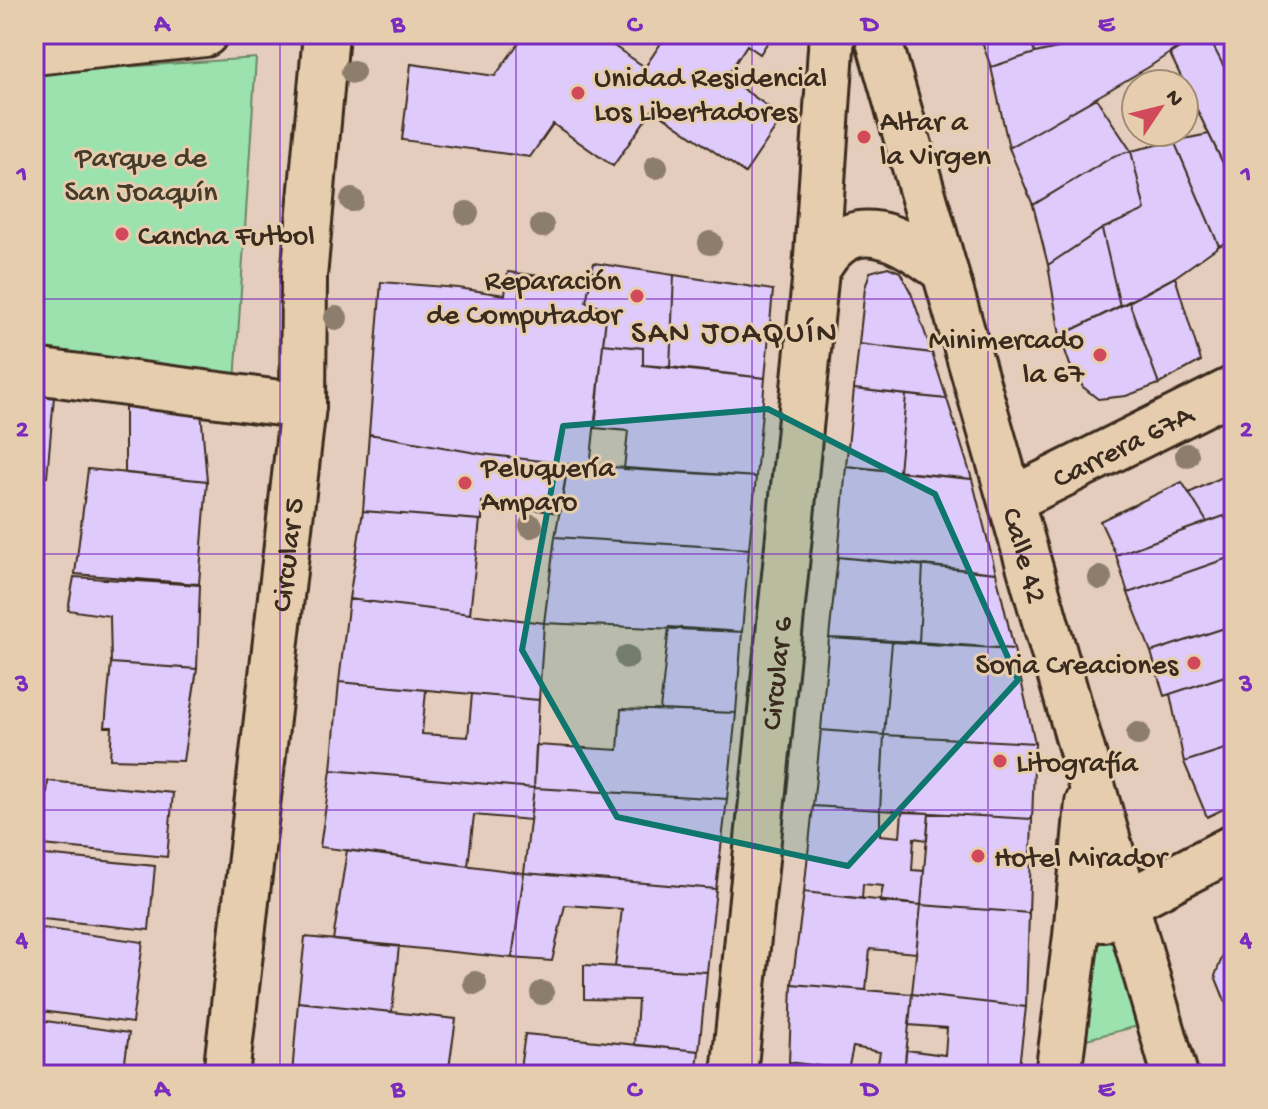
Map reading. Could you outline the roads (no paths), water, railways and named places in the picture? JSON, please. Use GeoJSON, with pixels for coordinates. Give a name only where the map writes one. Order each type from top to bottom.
{"type":"FeatureCollection","features":[{"type":"Feature","properties":{"kind":"street"},"geometry":{"type":"LineString","coordinates":[[34,52],[205,34]]}},
{"type":"Feature","properties":{"kind":"street","name":"Circular 5"},"geometry":{"type":"LineString","coordinates":[[226,1075],[303,406],[304,277],[326,34]]}},
{"type":"Feature","properties":{"kind":"street","name":"Circular 6"},"geometry":{"type":"LineString","coordinates":[[734,1075],[816,271],[832,34]]}},
{"type":"Feature","properties":{"kind":"street","name":"Calle 42"},"geometry":{"type":"LineString","coordinates":[[877,34],[1175,1075]]}},
{"type":"Feature","properties":{"kind":"street"},"geometry":{"type":"LineString","coordinates":[[816,271],[832,248],[861,233],[884,235],[904,243],[945,271]]}},
{"type":"Feature","properties":{"kind":"street"},"geometry":{"type":"LineString","coordinates":[[34,371],[303,406]]}},
{"type":"Feature","properties":{"kind":"street","name":"Carrera 67A"},"geometry":{"type":"LineString","coordinates":[[1011,500],[1234,389]]}},
{"type":"Feature","properties":{"kind":"street"},"geometry":{"type":"LineString","coordinates":[[1058,1075],[1076,936],[1090,778]]}},
{"type":"Feature","properties":{"kind":"street"},"geometry":{"type":"LineString","coordinates":[[1076,936],[1126,903],[1234,847]]}},
{"type":"Feature","properties":{"kind":"place","name":"Unidad Residencial Los Libertadores"},"geometry":{"type":"Point","coordinates":[578,93]}},
{"type":"Feature","properties":{"kind":"place","name":"Altar a la Virgen"},"geometry":{"type":"Point","coordinates":[864,137]}},
{"type":"Feature","properties":{"kind":"place","name":"Cancha Futbol"},"geometry":{"type":"Point","coordinates":[122,234]}},
{"type":"Feature","properties":{"kind":"place","name":"Reparación de Computador"},"geometry":{"type":"Point","coordinates":[637,296]}},
{"type":"Feature","properties":{"kind":"place","name":"Minimercado la 67"},"geometry":{"type":"Point","coordinates":[1100,355]}},
{"type":"Feature","properties":{"kind":"place","name":"Peluquería Amparo"},"geometry":{"type":"Point","coordinates":[465,483]}},
{"type":"Feature","properties":{"kind":"place","name":"Soria Creaciones"},"geometry":{"type":"Point","coordinates":[1194,663]}},
{"type":"Feature","properties":{"kind":"place","name":"Litografía"},"geometry":{"type":"Point","coordinates":[1000,761]}},
{"type":"Feature","properties":{"kind":"place","name":"Hotel Mirador"},"geometry":{"type":"Point","coordinates":[978,856]}},
{"type":"Feature","properties":{"kind":"district","name":"SAN JOAQUÍN"},"geometry":{"type":"Point","coordinates":[735,330]}},
{"type":"Feature","properties":{"kind":"park label","name":"Parque de San Joaquín"},"geometry":{"type":"Point","coordinates":[141,173]}}]}
